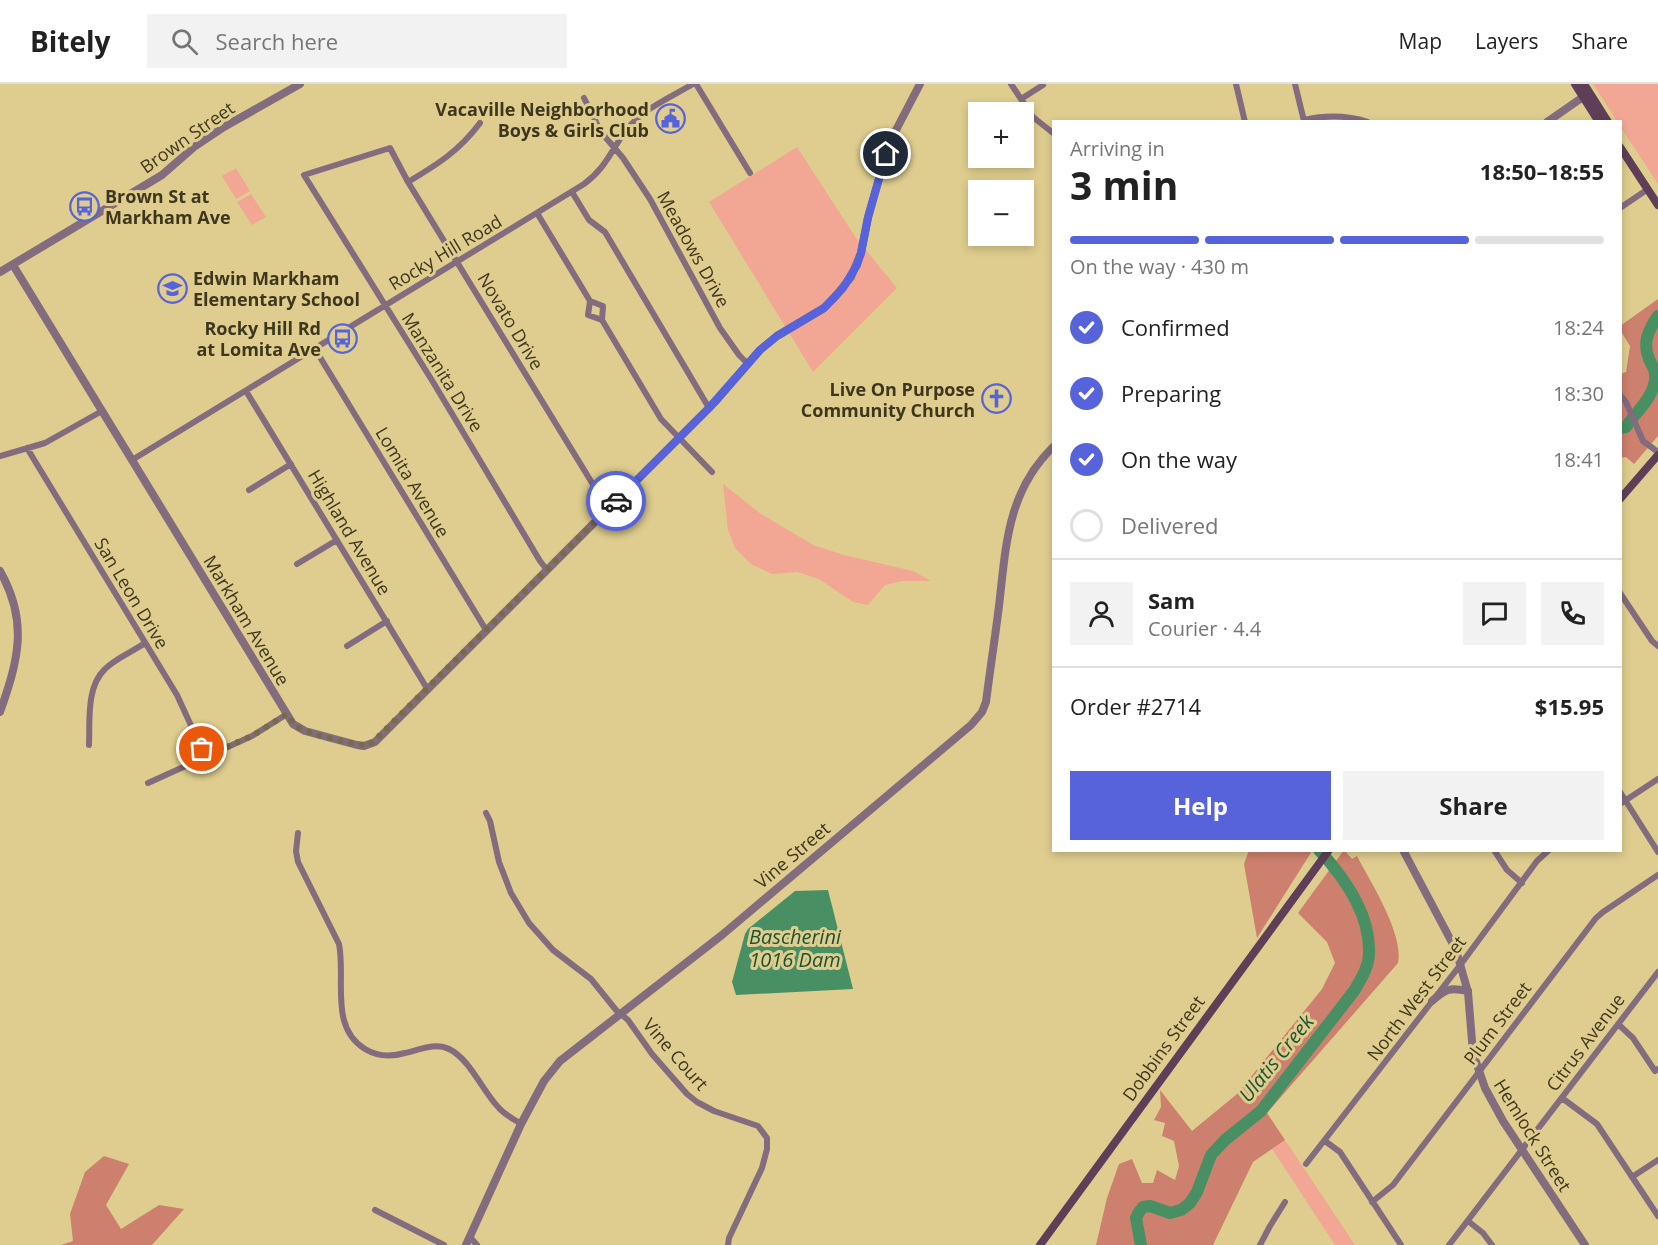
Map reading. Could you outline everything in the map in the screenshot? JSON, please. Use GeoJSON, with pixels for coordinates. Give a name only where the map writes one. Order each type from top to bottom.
{"type":"FeatureCollection","features":[{"type":"Feature","properties":{"kind":"main road"},"geometry":{"type":"LineString","coordinates":[[1575,84],[1598,120]]}},
{"type":"Feature","properties":{"kind":"main road"},"geometry":{"type":"LineString","coordinates":[[1584,84],[1607,120]]}},
{"type":"Feature","properties":{"kind":"main road"},"geometry":{"type":"LineString","coordinates":[[1622,150],[1658,206]]}},
{"type":"Feature","properties":{"kind":"main road"},"geometry":{"type":"LineString","coordinates":[[1622,497],[1658,454]]}},
{"type":"Feature","properties":{"kind":"main road","name":"Dobbins Street"},"geometry":{"type":"LineString","coordinates":[[1040,1245],[1327,852]]}},
{"type":"Feature","properties":{"kind":"street","name":"Brown Street"},"geometry":{"type":"LineString","coordinates":[[0,272],[171,169],[194,147],[224,127],[300,84]]}},
{"type":"Feature","properties":{"kind":"street","name":"Rocky Hill Road"},"geometry":{"type":"LineString","coordinates":[[132,460],[572,192],[600,171],[627,130],[643,114],[694,84]]}},
{"type":"Feature","properties":{"kind":"street"},"geometry":{"type":"LineString","coordinates":[[694,84],[750,173]]}},
{"type":"Feature","properties":{"kind":"street","name":"Markham Avenue"},"geometry":{"type":"LineString","coordinates":[[13,265],[294,724],[305,731],[364,746],[375,742],[428,690],[709,408],[747,363],[777,336],[824,308],[835,297],[851,277],[861,253],[868,217],[886,154],[920,84]]}},
{"type":"Feature","properties":{"kind":"street"},"geometry":{"type":"LineString","coordinates":[[1011,84],[1033,117],[1052,132]]}},
{"type":"Feature","properties":{"kind":"street"},"geometry":{"type":"LineString","coordinates":[[1236,84],[1245,120]]}},
{"type":"Feature","properties":{"kind":"street"},"geometry":{"type":"LineString","coordinates":[[1295,84],[1304,120]]}},
{"type":"Feature","properties":{"kind":"street"},"geometry":{"type":"LineString","coordinates":[[1021,99],[1043,85]]}},
{"type":"Feature","properties":{"kind":"street"},"geometry":{"type":"LineString","coordinates":[[1550,120],[1583,97]]}},
{"type":"Feature","properties":{"kind":"street","name":"Meadows Drive"},"geometry":{"type":"LineString","coordinates":[[584,98],[601,132],[650,199],[720,328],[747,363]]}},
{"type":"Feature","properties":{"kind":"street"},"geometry":{"type":"LineString","coordinates":[[1308,120],[1326,116],[1362,120]]}},
{"type":"Feature","properties":{"kind":"street"},"geometry":{"type":"LineString","coordinates":[[408,182],[446,159],[480,123]]}},
{"type":"Feature","properties":{"kind":"street","name":"Novato Drive"},"geometry":{"type":"LineString","coordinates":[[390,148],[408,182],[608,509]]}},
{"type":"Feature","properties":{"kind":"street","name":"Manzanita Drive"},"geometry":{"type":"LineString","coordinates":[[390,148],[304,175],[547,570]]}},
{"type":"Feature","properties":{"kind":"street"},"geometry":{"type":"LineString","coordinates":[[1622,207],[1648,189]]}},
{"type":"Feature","properties":{"kind":"street"},"geometry":{"type":"LineString","coordinates":[[572,192],[589,220],[605,232],[709,408]]}},
{"type":"Feature","properties":{"kind":"street"},"geometry":{"type":"LineString","coordinates":[[537,213],[590,301],[603,306],[602,320],[661,419],[712,472]]}},
{"type":"Feature","properties":{"kind":"street"},"geometry":{"type":"LineString","coordinates":[[590,301],[588,315],[602,320]]}},
{"type":"Feature","properties":{"kind":"street","name":"Lomita Avenue"},"geometry":{"type":"LineString","coordinates":[[315,349],[486,630]]}},
{"type":"Feature","properties":{"kind":"street","name":"Highland Avenue"},"geometry":{"type":"LineString","coordinates":[[246,391],[428,690]]}},
{"type":"Feature","properties":{"kind":"street"},"geometry":{"type":"LineString","coordinates":[[1622,397],[1643,441],[1658,454]]}},
{"type":"Feature","properties":{"kind":"street"},"geometry":{"type":"LineString","coordinates":[[0,456],[50,441],[102,411]]}},
{"type":"Feature","properties":{"kind":"street","name":"San Leon Drive"},"geometry":{"type":"LineString","coordinates":[[27,448],[177,695],[205,756]]}},
{"type":"Feature","properties":{"kind":"street","name":"Vine Street"},"geometry":{"type":"LineString","coordinates":[[468,1241],[521,1124],[544,1081],[560,1061],[722,935],[971,725],[982,712],[986,702],[1011,519],[1026,482],[1052,448]]}},
{"type":"Feature","properties":{"kind":"street"},"geometry":{"type":"LineString","coordinates":[[249,490],[291,464]]}},
{"type":"Feature","properties":{"kind":"street"},"geometry":{"type":"LineString","coordinates":[[297,564],[337,540]]}},
{"type":"Feature","properties":{"kind":"street"},"geometry":{"type":"LineString","coordinates":[[0,571],[13,597],[19,641],[14,674],[0,712]]}},
{"type":"Feature","properties":{"kind":"street"},"geometry":{"type":"LineString","coordinates":[[1622,596],[1652,641],[1658,646]]}},
{"type":"Feature","properties":{"kind":"street"},"geometry":{"type":"LineString","coordinates":[[347,646],[387,621]]}},
{"type":"Feature","properties":{"kind":"street"},"geometry":{"type":"LineString","coordinates":[[89,746],[92,694],[99,676],[114,662],[145,643]]}},
{"type":"Feature","properties":{"kind":"street"},"geometry":{"type":"LineString","coordinates":[[148,783],[252,736],[287,714]]}},
{"type":"Feature","properties":{"kind":"street"},"geometry":{"type":"LineString","coordinates":[[1658,779],[1623,802],[1658,852]]}},
{"type":"Feature","properties":{"kind":"street","name":"Vine Court"},"geometry":{"type":"LineString","coordinates":[[486,813],[490,821],[499,862],[519,910],[553,950],[584,974],[628,1020],[652,1054],[687,1094],[714,1111],[758,1126],[766,1138],[767,1149],[762,1168],[729,1238],[728,1245]]}},
{"type":"Feature","properties":{"kind":"street"},"geometry":{"type":"LineString","coordinates":[[298,833],[296,851],[300,867],[339,944],[341,1008],[349,1034],[362,1048],[382,1056],[397,1055],[431,1046],[449,1048],[458,1055],[498,1108],[521,1124]]}},
{"type":"Feature","properties":{"kind":"street","name":"Hemlock Street"},"geometry":{"type":"LineString","coordinates":[[1404,852],[1461,964],[1468,991],[1470,1033],[1478,1073],[1492,1104],[1585,1245]]}},
{"type":"Feature","properties":{"kind":"street"},"geometry":{"type":"LineString","coordinates":[[1495,852],[1507,870],[1522,883]]}},
{"type":"Feature","properties":{"kind":"street","name":"North West Street"},"geometry":{"type":"LineString","coordinates":[[1306,1164],[1461,964],[1537,861],[1547,852]]}},
{"type":"Feature","properties":{"kind":"street","name":"Plum Street"},"geometry":{"type":"LineString","coordinates":[[1372,1202],[1393,1185],[1596,918],[1658,875]]}},
{"type":"Feature","properties":{"kind":"street","name":"Citrus Avenue"},"geometry":{"type":"LineString","coordinates":[[1449,1245],[1658,972]]}},
{"type":"Feature","properties":{"kind":"street"},"geometry":{"type":"LineString","coordinates":[[1432,1000],[1451,988],[1468,991]]}},
{"type":"Feature","properties":{"kind":"street"},"geometry":{"type":"LineString","coordinates":[[1618,1024],[1633,1038],[1655,1071],[1658,1069]]}},
{"type":"Feature","properties":{"kind":"street"},"geometry":{"type":"LineString","coordinates":[[1562,1098],[1596,1124],[1658,1216]]}},
{"type":"Feature","properties":{"kind":"street"},"geometry":{"type":"LineString","coordinates":[[1325,1141],[1340,1152],[1401,1245]]}},
{"type":"Feature","properties":{"kind":"street"},"geometry":{"type":"LineString","coordinates":[[1632,1177],[1658,1160]]}},
{"type":"Feature","properties":{"kind":"street"},"geometry":{"type":"LineString","coordinates":[[1260,1245],[1285,1202]]}},
{"type":"Feature","properties":{"kind":"street"},"geometry":{"type":"LineString","coordinates":[[375,1210],[444,1245]]}},
{"type":"Feature","properties":{"kind":"street"},"geometry":{"type":"LineString","coordinates":[[1468,1221],[1483,1233],[1492,1245]]}},
{"type":"Feature","properties":{"kind":"street"},"geometry":{"type":"LineString","coordinates":[[468,1241],[477,1245]]}},
{"type":"Feature","properties":{"kind":"shaded area"},"geometry":{"type":"Polygon","coordinates":[[[1593,84],[1658,84],[1658,184],[1622,129],[1622,120],[1616,120],[1593,84]]]}},
{"type":"Feature","properties":{"kind":"shaded area"},"geometry":{"type":"Polygon","coordinates":[[[797,147],[856,238],[897,288],[813,372],[709,202],[797,147]]]}},
{"type":"Feature","properties":{"kind":"shaded area"},"geometry":{"type":"Polygon","coordinates":[[[236,168],[250,191],[236,199],[222,176],[236,168]]]}},
{"type":"Feature","properties":{"kind":"shaded area"},"geometry":{"type":"Polygon","coordinates":[[[251,194],[266,217],[252,225],[237,202],[251,194]]]}},
{"type":"Feature","properties":{"kind":"shaded area"},"geometry":{"type":"Polygon","coordinates":[[[1658,299],[1658,436],[1634,464],[1626,457],[1622,458],[1622,373],[1626,372],[1630,346],[1622,333],[1622,325],[1658,299]]]}},
{"type":"Feature","properties":{"kind":"shaded area"},"geometry":{"type":"Polygon","coordinates":[[[723,484],[761,514],[813,545],[844,555],[913,571],[931,581],[902,581],[885,585],[868,605],[853,602],[819,579],[797,572],[772,574],[751,564],[735,548],[728,530],[723,484]]]}},
{"type":"Feature","properties":{"kind":"shaded area"},"geometry":{"type":"Polygon","coordinates":[[[1248,852],[1311,852],[1257,938],[1244,864],[1248,852]]]}},
{"type":"Feature","properties":{"kind":"shaded area"},"geometry":{"type":"Polygon","coordinates":[[[1343,852],[1346,852],[1352,859],[1357,856],[1391,924],[1399,951],[1398,963],[1267,1113],[1285,1140],[1253,1162],[1213,1245],[1096,1245],[1107,1198],[1119,1164],[1132,1159],[1142,1183],[1153,1183],[1157,1170],[1175,1180],[1179,1166],[1174,1141],[1162,1136],[1165,1123],[1154,1120],[1161,1107],[1160,1090],[1192,1131],[1237,1094],[1322,989],[1335,963],[1327,942],[1298,913],[1343,852]]]}},
{"type":"Feature","properties":{"kind":"shaded area"},"geometry":{"type":"Polygon","coordinates":[[[1285,1140],[1355,1245],[1335,1245],[1272,1149],[1285,1140]]]}},
{"type":"Feature","properties":{"kind":"shaded area"},"geometry":{"type":"Polygon","coordinates":[[[104,1156],[129,1164],[106,1205],[121,1229],[159,1205],[184,1209],[152,1245],[61,1245],[73,1241],[70,1214],[85,1172],[104,1156]]]}},
{"type":"Feature","properties":{"kind":"water","name":"Bascherini 1016 Dam"},"geometry":{"type":"Polygon","coordinates":[[[828,890],[853,989],[736,995],[732,982],[748,929],[795,891],[828,890]]]}},
{"type":"Feature","properties":{"kind":"waterway","name":"Ulatis Creek"},"geometry":{"type":"LineString","coordinates":[[1622,428],[1626,427],[1654,387],[1655,374],[1647,353],[1646,341],[1658,316]]}},
{"type":"Feature","properties":{"kind":"waterway","name":"Ulatis Creek"},"geometry":{"type":"LineString","coordinates":[[1141,1245],[1136,1218],[1143,1207],[1150,1206],[1170,1213],[1181,1210],[1190,1203],[1197,1192],[1211,1155],[1225,1140],[1261,1111],[1354,991],[1364,973],[1369,952],[1368,938],[1360,910],[1338,872],[1321,852]]}},
{"type":"Feature","properties":{"kind":"way so far"},"geometry":{"type":"LineString","coordinates":[[202,749],[205,756],[239,743],[287,714],[297,727],[305,731],[357,745],[370,745],[616,501]]}},
{"type":"Feature","properties":{"kind":"place","name":"Vacaville Neighborhood Boys & Girls Club"},"geometry":{"type":"Point","coordinates":[670,119]}},
{"type":"Feature","properties":{"kind":"place","name":"Brown St at Markham Ave"},"geometry":{"type":"Point","coordinates":[84,206]}},
{"type":"Feature","properties":{"kind":"place","name":"Edwin Markham Elementary School"},"geometry":{"type":"Point","coordinates":[172,288]}},
{"type":"Feature","properties":{"kind":"place","name":"Rocky Hill Rd at Lomita Ave"},"geometry":{"type":"Point","coordinates":[342,338]}},
{"type":"Feature","properties":{"kind":"place","name":"Live On Purpose Community Church"},"geometry":{"type":"Point","coordinates":[996,399]}},
{"type":"Feature","properties":{"kind":"route"},"geometry":{"type":"LineString","coordinates":[[616,501],[709,408],[760,350],[777,336],[824,308],[843,288],[851,277],[861,253],[868,217],[886,154]]}}]}
